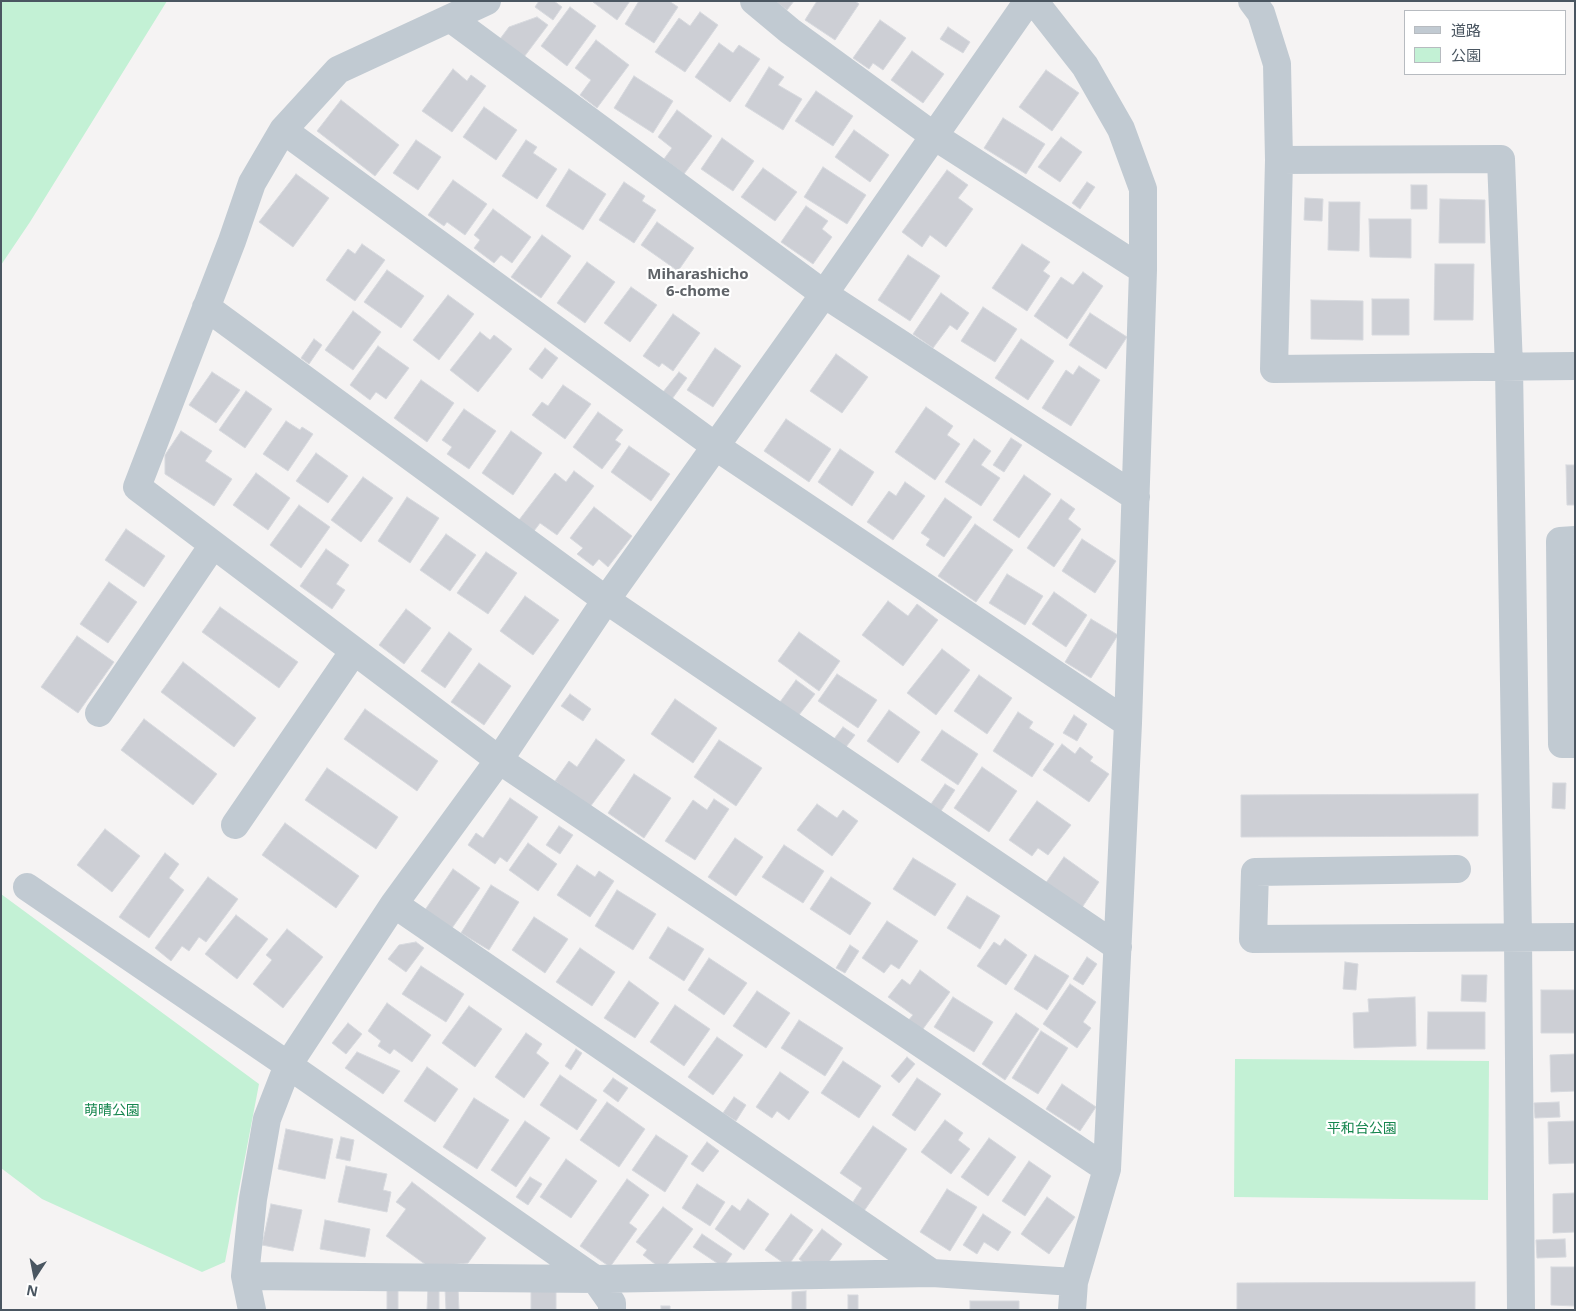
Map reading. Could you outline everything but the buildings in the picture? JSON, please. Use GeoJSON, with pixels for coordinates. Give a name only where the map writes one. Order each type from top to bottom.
{"type":"FeatureCollection","features":[{"type":"Feature","properties":{"kind":"street"},"geometry":{"type":"LineString","coordinates":[[487,1],[338,70],[283,130],[252,183],[138,487],[499,760],[1107,1169]]}},
{"type":"Feature","properties":{"kind":"street"},"geometry":{"type":"LineString","coordinates":[[754,1],[790,32],[934,136],[1143,270]]}},
{"type":"Feature","properties":{"kind":"street"},"geometry":{"type":"LineString","coordinates":[[252,1310],[245,1276],[253,1199],[267,1119],[288,1065],[394,904],[499,760],[606,600],[824,294],[1028,1]]}},
{"type":"Feature","properties":{"kind":"street"},"geometry":{"type":"LineString","coordinates":[[1034,1],[1085,66],[1121,129],[1143,189],[1143,270],[1128,724],[1107,1169],[1074,1282],[1072,1310]]}},
{"type":"Feature","properties":{"kind":"street"},"geometry":{"type":"LineString","coordinates":[[1252,1],[1261,13],[1278,64],[1279,160],[1274,369],[1575,366]]}},
{"type":"Feature","properties":{"kind":"street"},"geometry":{"type":"LineString","coordinates":[[450,18],[824,294],[1136,497]]}},
{"type":"Feature","properties":{"kind":"street"},"geometry":{"type":"LineString","coordinates":[[283,130],[715,446],[1128,724]]}},
{"type":"Feature","properties":{"kind":"street"},"geometry":{"type":"LineString","coordinates":[[1279,160],[1501,159],[1509,366],[1518,937],[1521,1310]]}},
{"type":"Feature","properties":{"kind":"street"},"geometry":{"type":"LineString","coordinates":[[206,307],[606,600],[1118,947]]}},
{"type":"Feature","properties":{"kind":"street"},"geometry":{"type":"LineString","coordinates":[[1575,540],[1560,541],[1562,744],[1575,744]]}},
{"type":"Feature","properties":{"kind":"street"},"geometry":{"type":"LineString","coordinates":[[99,713],[214,545]]}},
{"type":"Feature","properties":{"kind":"street"},"geometry":{"type":"LineString","coordinates":[[234,825],[354,651]]}},
{"type":"Feature","properties":{"kind":"street"},"geometry":{"type":"LineString","coordinates":[[1457,869],[1255,872],[1253,939],[1575,937]]}},
{"type":"Feature","properties":{"kind":"street"},"geometry":{"type":"LineString","coordinates":[[27,887],[288,1065],[595,1279],[612,1303],[612,1310]]}},
{"type":"Feature","properties":{"kind":"street"},"geometry":{"type":"LineString","coordinates":[[394,904],[932,1273]]}},
{"type":"Feature","properties":{"kind":"street"},"geometry":{"type":"LineString","coordinates":[[245,1276],[595,1279],[932,1273],[1074,1282]]}},
{"type":"Feature","properties":{"kind":"green space"},"geometry":{"type":"Polygon","coordinates":[[[1,1],[167,1],[30,222],[1,265],[1,1]]]}},
{"type":"Feature","properties":{"kind":"green space","name":"萌晴公園"},"geometry":{"type":"Polygon","coordinates":[[[1,894],[259,1084],[225,1262],[202,1272],[42,1199],[1,1168],[1,894]]]}},
{"type":"Feature","properties":{"kind":"green space","name":"平和台公園"},"geometry":{"type":"Polygon","coordinates":[[[1235,1059],[1489,1061],[1488,1200],[1234,1197],[1235,1059]]]}},
{"type":"Feature","properties":{"kind":"district","name":"Miharashicho 6-chome"},"geometry":{"type":"Point","coordinates":[698,284]}}]}
